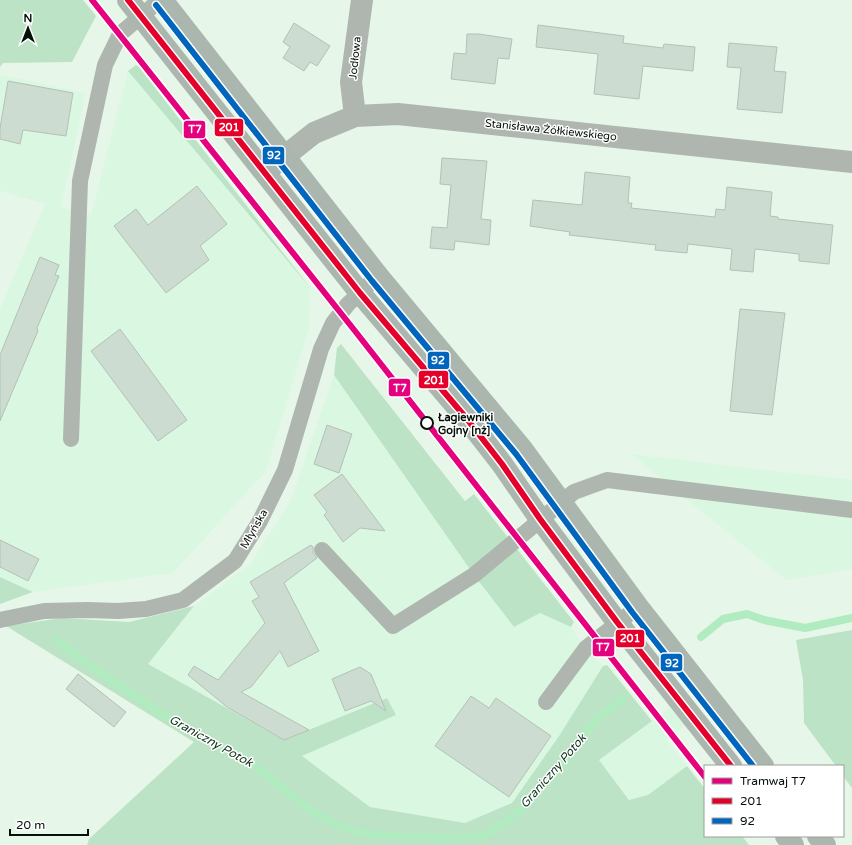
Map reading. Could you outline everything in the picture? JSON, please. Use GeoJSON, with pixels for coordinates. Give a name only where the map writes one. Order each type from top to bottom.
{"type":"FeatureCollection","features":[{"type":"Feature","properties":{"kind":"main road"},"geometry":{"type":"LineString","coordinates":[[161,0],[378,276],[522,449],[638,607],[762,765]]}},
{"type":"Feature","properties":{"kind":"main road"},"geometry":{"type":"LineString","coordinates":[[134,8],[360,293],[467,419],[502,464],[540,519],[617,622],[730,765]]}},
{"type":"Feature","properties":{"kind":"main road"},"geometry":{"type":"LineString","coordinates":[[787,837],[793,845]]}},
{"type":"Feature","properties":{"kind":"main road"},"geometry":{"type":"LineString","coordinates":[[819,837],[825,845]]}},
{"type":"Feature","properties":{"kind":"street","name":"Jodłowa"},"geometry":{"type":"LineString","coordinates":[[355,116],[351,82],[362,0]]}},
{"type":"Feature","properties":{"kind":"street","name":"Stanisława Żółkiewskiego"},"geometry":{"type":"LineString","coordinates":[[265,172],[314,133],[355,116],[398,114],[852,162]]}},
{"type":"Feature","properties":{"kind":"lane"},"geometry":{"type":"LineString","coordinates":[[71,439],[80,181],[104,65],[134,8],[161,0]]}},
{"type":"Feature","properties":{"kind":"lane","name":"Młyńska"},"geometry":{"type":"LineString","coordinates":[[0,620],[44,611],[118,611],[146,609],[183,600],[235,561],[260,521],[285,470],[321,349],[333,323],[348,304],[378,276]]}},
{"type":"Feature","properties":{"kind":"lane"},"geometry":{"type":"LineString","coordinates":[[322,550],[393,626],[474,575],[574,492],[607,480],[852,510]]}},
{"type":"Feature","properties":{"kind":"lane"},"geometry":{"type":"LineString","coordinates":[[546,702],[586,648],[617,622],[638,607]]}},
{"type":"Feature","properties":{"kind":"shaded area"},"geometry":{"type":"Polygon","coordinates":[[[0,0],[83,0],[96,16],[72,62],[3,63],[0,67],[0,0]]]}},
{"type":"Feature","properties":{"kind":"shaded area"},"geometry":{"type":"Polygon","coordinates":[[[136,65],[139,67],[312,290],[128,71],[136,65]]]}},
{"type":"Feature","properties":{"kind":"shaded area"},"geometry":{"type":"Polygon","coordinates":[[[128,71],[310,288],[309,328],[266,471],[173,573],[33,592],[0,577],[0,309],[45,204],[0,191],[0,77],[1,75],[86,93],[61,207],[91,215],[128,71]]]}},
{"type":"Feature","properties":{"kind":"shaded area"},"geometry":{"type":"Polygon","coordinates":[[[341,344],[465,501],[474,494],[574,622],[571,627],[540,613],[514,627],[474,575],[334,375],[337,348],[341,344]]]}},
{"type":"Feature","properties":{"kind":"shaded area"},"geometry":{"type":"Polygon","coordinates":[[[334,375],[474,575],[514,627],[540,613],[571,627],[586,648],[603,666],[559,736],[512,804],[465,823],[370,807],[302,756],[396,715],[387,698],[284,740],[148,664],[194,606],[250,564],[290,502],[334,375]]]}},
{"type":"Feature","properties":{"kind":"shaded area"},"geometry":{"type":"Polygon","coordinates":[[[631,454],[852,480],[852,569],[786,580],[631,454]]]}},
{"type":"Feature","properties":{"kind":"shaded area"},"geometry":{"type":"Polygon","coordinates":[[[0,577],[33,592],[0,604],[0,577]]]}},
{"type":"Feature","properties":{"kind":"shaded area"},"geometry":{"type":"Polygon","coordinates":[[[194,606],[148,664],[284,740],[387,698],[396,715],[302,756],[370,807],[465,823],[512,803],[559,736],[603,666],[607,665],[652,721],[599,760],[629,800],[648,795],[687,766],[704,788],[704,837],[743,837],[749,845],[87,845],[89,839],[194,742],[6,626],[62,618],[129,622],[194,606]]]}},
{"type":"Feature","properties":{"kind":"shaded area"},"geometry":{"type":"Polygon","coordinates":[[[852,630],[852,788],[844,777],[844,765],[835,765],[804,723],[803,680],[796,640],[852,630]]]}},
{"type":"Feature","properties":{"kind":"shaded area"},"geometry":{"type":"Polygon","coordinates":[[[674,705],[688,723],[666,740],[687,766],[648,795],[630,800],[599,760],[674,705]]]}},
{"type":"Feature","properties":{"kind":"building"},"geometry":{"type":"Polygon","coordinates":[[[294,23],[330,46],[317,66],[310,62],[304,71],[283,58],[290,47],[283,42],[294,23]]]}},
{"type":"Feature","properties":{"kind":"building"},"geometry":{"type":"Polygon","coordinates":[[[538,25],[624,36],[623,43],[663,48],[664,44],[695,47],[693,71],[643,66],[639,99],[594,94],[598,54],[536,47],[538,25]]]}},
{"type":"Feature","properties":{"kind":"building"},"geometry":{"type":"Polygon","coordinates":[[[467,34],[479,34],[512,39],[509,59],[498,58],[495,84],[451,79],[454,53],[466,54],[467,34]]]}},
{"type":"Feature","properties":{"kind":"building"},"geometry":{"type":"Polygon","coordinates":[[[729,43],[777,47],[774,71],[786,72],[782,113],[737,109],[741,68],[727,67],[729,43]]]}},
{"type":"Feature","properties":{"kind":"building"},"geometry":{"type":"Polygon","coordinates":[[[8,81],[73,93],[66,136],[23,130],[20,144],[0,139],[0,128],[8,81]]]}},
{"type":"Feature","properties":{"kind":"building"},"geometry":{"type":"Polygon","coordinates":[[[442,158],[487,161],[481,219],[491,220],[489,245],[455,241],[454,250],[430,248],[432,227],[447,228],[451,185],[440,184],[442,158]]]}},
{"type":"Feature","properties":{"kind":"building"},"geometry":{"type":"Polygon","coordinates":[[[585,172],[630,177],[628,203],[632,203],[631,208],[715,217],[716,209],[725,210],[727,187],[772,192],[770,216],[778,217],[778,219],[833,225],[829,264],[799,261],[799,254],[755,249],[753,272],[730,270],[732,249],[688,244],[687,253],[655,250],[656,245],[569,235],[570,232],[530,226],[533,200],[582,205],[585,172]]]}},
{"type":"Feature","properties":{"kind":"building"},"geometry":{"type":"Polygon","coordinates":[[[197,186],[227,224],[200,246],[209,260],[166,293],[114,226],[136,209],[148,225],[197,186]]]}},
{"type":"Feature","properties":{"kind":"building"},"geometry":{"type":"Polygon","coordinates":[[[40,257],[59,265],[55,275],[59,276],[37,328],[38,331],[0,421],[0,355],[40,257]]]}},
{"type":"Feature","properties":{"kind":"building"},"geometry":{"type":"Polygon","coordinates":[[[740,309],[785,313],[772,415],[730,411],[740,309]]]}},
{"type":"Feature","properties":{"kind":"building"},"geometry":{"type":"Polygon","coordinates":[[[120,329],[187,420],[158,441],[91,351],[120,329]]]}},
{"type":"Feature","properties":{"kind":"building"},"geometry":{"type":"Polygon","coordinates":[[[327,425],[352,434],[339,473],[314,464],[327,425]]]}},
{"type":"Feature","properties":{"kind":"building"},"geometry":{"type":"Polygon","coordinates":[[[342,474],[385,531],[360,528],[343,542],[324,515],[327,512],[314,495],[342,474]]]}},
{"type":"Feature","properties":{"kind":"building"},"geometry":{"type":"Polygon","coordinates":[[[0,540],[39,559],[28,581],[0,567],[0,540]]]}},
{"type":"Feature","properties":{"kind":"building"},"geometry":{"type":"Polygon","coordinates":[[[311,545],[313,547],[313,553],[317,558],[284,583],[319,651],[288,667],[280,651],[251,687],[241,692],[309,730],[284,740],[227,707],[188,675],[194,666],[218,680],[265,623],[252,601],[259,597],[250,582],[311,545]]]}},
{"type":"Feature","properties":{"kind":"building"},"geometry":{"type":"Polygon","coordinates":[[[360,667],[371,674],[386,711],[371,701],[345,711],[332,679],[360,667]]]}},
{"type":"Feature","properties":{"kind":"building"},"geometry":{"type":"Polygon","coordinates":[[[78,674],[126,712],[114,727],[66,689],[78,674]]]}},
{"type":"Feature","properties":{"kind":"building"},"geometry":{"type":"Polygon","coordinates":[[[471,696],[489,708],[496,698],[551,736],[509,797],[435,746],[471,696]]]}},
{"type":"Feature","properties":{"kind":"waterway","name":"Graniczny Potok"},"geometry":{"type":"LineString","coordinates":[[701,637],[723,619],[747,614],[764,620],[805,628],[852,618]]}},
{"type":"Feature","properties":{"kind":"waterway","name":"Graniczny Potok"},"geometry":{"type":"LineString","coordinates":[[56,640],[91,666],[178,725],[249,761],[307,808],[333,823],[353,831],[376,835],[436,838],[481,837],[504,823],[523,808],[555,773],[598,718],[623,699]]}},
{"type":"Feature","properties":{"kind":"tram line","name":"T7"},"geometry":{"type":"LineString","coordinates":[[92,0],[355,331],[704,776]]}},
{"type":"Feature","properties":{"kind":"transit line","name":"201"},"geometry":{"type":"LineString","coordinates":[[128,0],[360,293],[467,419],[502,464],[540,519],[617,622],[730,765]]}},
{"type":"Feature","properties":{"kind":"transit line","name":"92"},"geometry":{"type":"LineString","coordinates":[[156,5],[372,281],[516,454],[632,612],[752,765]]}},
{"type":"Feature","properties":{"kind":"place","name":"Łagiewniki Gojny [nż]"},"geometry":{"type":"Point","coordinates":[427,423]}}]}
